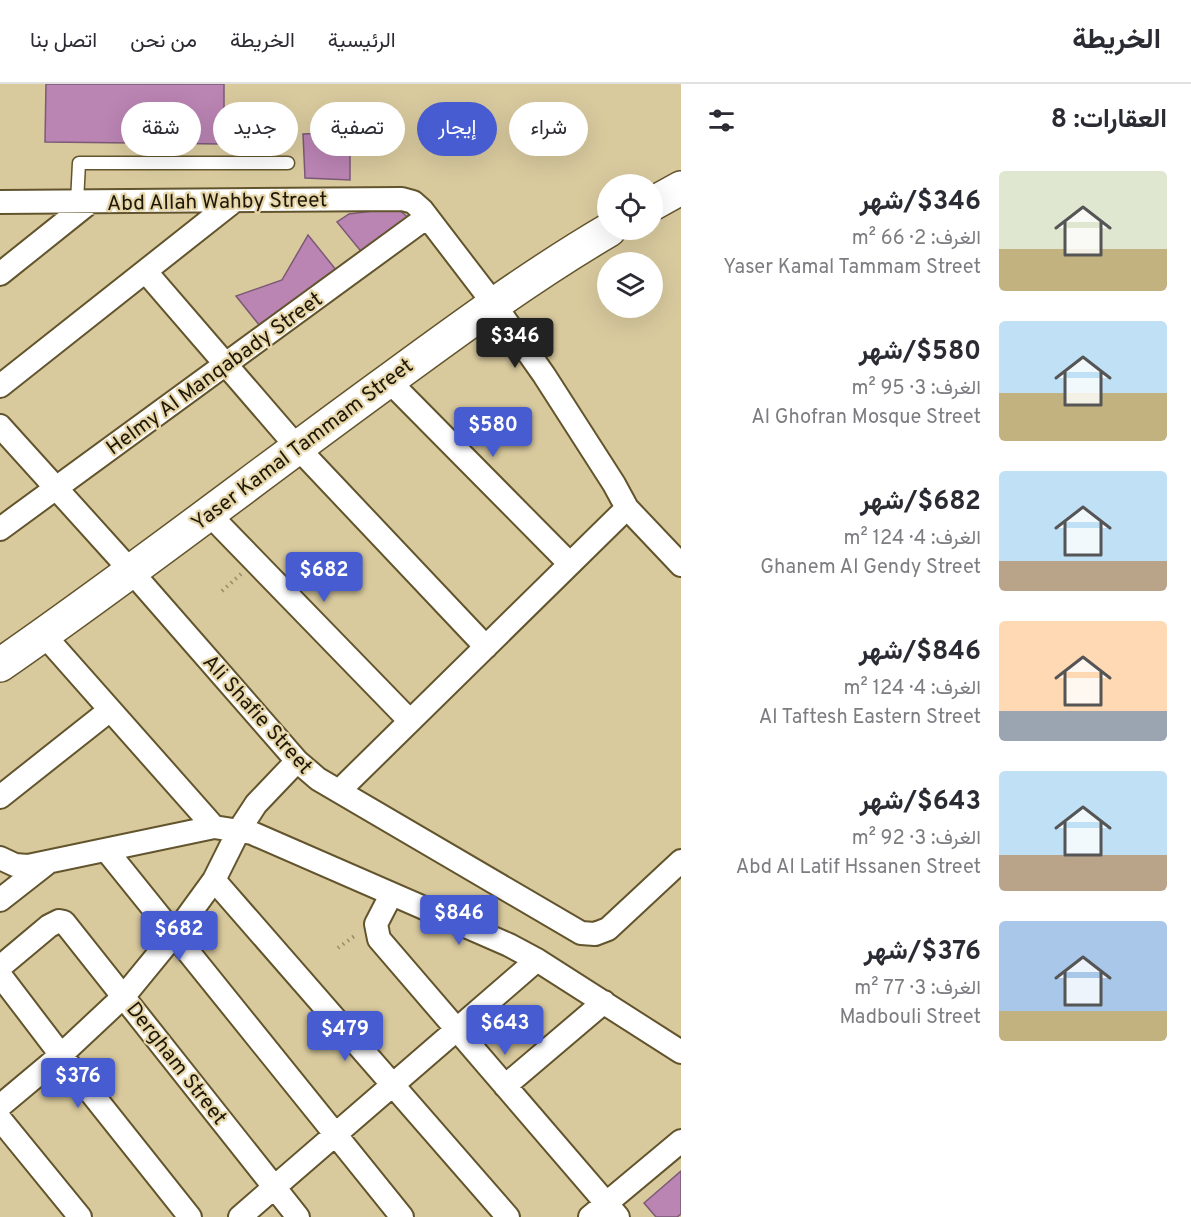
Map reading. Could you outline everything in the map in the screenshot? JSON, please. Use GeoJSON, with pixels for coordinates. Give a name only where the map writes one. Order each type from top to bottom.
{"type":"FeatureCollection","features":[{"type":"Feature","properties":{"kind":"street"},"geometry":{"type":"LineString","coordinates":[[663,198],[681,188]]}},
{"type":"Feature","properties":{"kind":"street","name":"Abd Allah Wahby Street"},"geometry":{"type":"LineString","coordinates":[[0,202],[402,199],[413,202],[494,304],[544,375],[627,508],[681,565]]}},
{"type":"Feature","properties":{"kind":"street"},"geometry":{"type":"LineString","coordinates":[[0,386],[234,201]]}},
{"type":"Feature","properties":{"kind":"street"},"geometry":{"type":"LineString","coordinates":[[0,274],[84,202]]}},
{"type":"Feature","properties":{"kind":"street","name":"Helmy Al Manqabady Street"},"geometry":{"type":"LineString","coordinates":[[0,529],[427,217]]}},
{"type":"Feature","properties":{"kind":"street","name":"Yaser Kamal Tammam Street"},"geometry":{"type":"LineString","coordinates":[[0,665],[494,304],[597,238]]}},
{"type":"Feature","properties":{"kind":"street"},"geometry":{"type":"LineString","coordinates":[[146,272],[297,447],[486,647]]}},
{"type":"Feature","properties":{"kind":"street"},"geometry":{"type":"LineString","coordinates":[[388,380],[570,564]]}},
{"type":"Feature","properties":{"kind":"street","name":"Ali Shafie Street"},"geometry":{"type":"LineString","coordinates":[[0,426],[131,571],[297,761],[318,779],[581,933],[595,934],[608,929],[677,873]]}},
{"type":"Feature","properties":{"kind":"street"},"geometry":{"type":"LineString","coordinates":[[339,791],[627,508]]}},
{"type":"Feature","properties":{"kind":"street"},"geometry":{"type":"LineString","coordinates":[[209,513],[410,721]]}},
{"type":"Feature","properties":{"kind":"street"},"geometry":{"type":"LineString","coordinates":[[44,635],[213,827]]}},
{"type":"Feature","properties":{"kind":"street"},"geometry":{"type":"LineString","coordinates":[[0,797],[110,710]]}},
{"type":"Feature","properties":{"kind":"street"},"geometry":{"type":"LineString","coordinates":[[0,1106],[61,1055],[124,996],[174,935],[214,880],[239,830],[256,804],[297,761]]}},
{"type":"Feature","properties":{"kind":"street"},"geometry":{"type":"LineString","coordinates":[[0,858],[15,865],[28,866],[213,827],[239,830],[266,838],[537,960],[681,1052]]}},
{"type":"Feature","properties":{"kind":"street"},"geometry":{"type":"LineString","coordinates":[[107,851],[402,1217]]}},
{"type":"Feature","properties":{"kind":"street"},"geometry":{"type":"LineString","coordinates":[[0,900],[47,863]]}},
{"type":"Feature","properties":{"kind":"street"},"geometry":{"type":"LineString","coordinates":[[214,880],[508,1217]]}},
{"type":"Feature","properties":{"kind":"street"},"geometry":{"type":"LineString","coordinates":[[391,895],[376,924],[379,939],[505,1086],[604,1212],[681,1141]]}},
{"type":"Feature","properties":{"kind":"street","name":"Dergham Street"},"geometry":{"type":"LineString","coordinates":[[0,967],[49,926],[59,921],[68,926],[298,1217]]}},
{"type":"Feature","properties":{"kind":"street"},"geometry":{"type":"LineString","coordinates":[[240,1217],[537,960]]}},
{"type":"Feature","properties":{"kind":"street"},"geometry":{"type":"LineString","coordinates":[[0,975],[190,1217]]}},
{"type":"Feature","properties":{"kind":"street"},"geometry":{"type":"LineString","coordinates":[[505,1086],[604,1002]]}},
{"type":"Feature","properties":{"kind":"street"},"geometry":{"type":"LineString","coordinates":[[0,1119],[80,1217]]}},
{"type":"Feature","properties":{"kind":"lane"},"geometry":{"type":"LineString","coordinates":[[84,202],[79,164],[288,163]]}},
{"type":"Feature","properties":{"kind":"building"},"geometry":{"type":"Polygon","coordinates":[[[46,84],[224,84],[224,102],[213,102],[213,144],[201,144],[201,102],[121,102],[121,143],[45,142],[46,84]]]}},
{"type":"Feature","properties":{"kind":"building"},"geometry":{"type":"Polygon","coordinates":[[[303,134],[310,134],[310,156],[350,156],[350,180],[305,178],[303,134]]]}},
{"type":"Feature","properties":{"kind":"building"},"geometry":{"type":"Polygon","coordinates":[[[397,208],[411,220],[364,255],[337,222],[349,214],[397,208]]]}},
{"type":"Feature","properties":{"kind":"building"},"geometry":{"type":"Polygon","coordinates":[[[308,235],[341,276],[264,331],[236,296],[282,280],[308,235]]]}},
{"type":"Feature","properties":{"kind":"building"},"geometry":{"type":"Polygon","coordinates":[[[681,1171],[681,1214],[677,1217],[656,1217],[644,1203],[681,1171]]]}}]}
